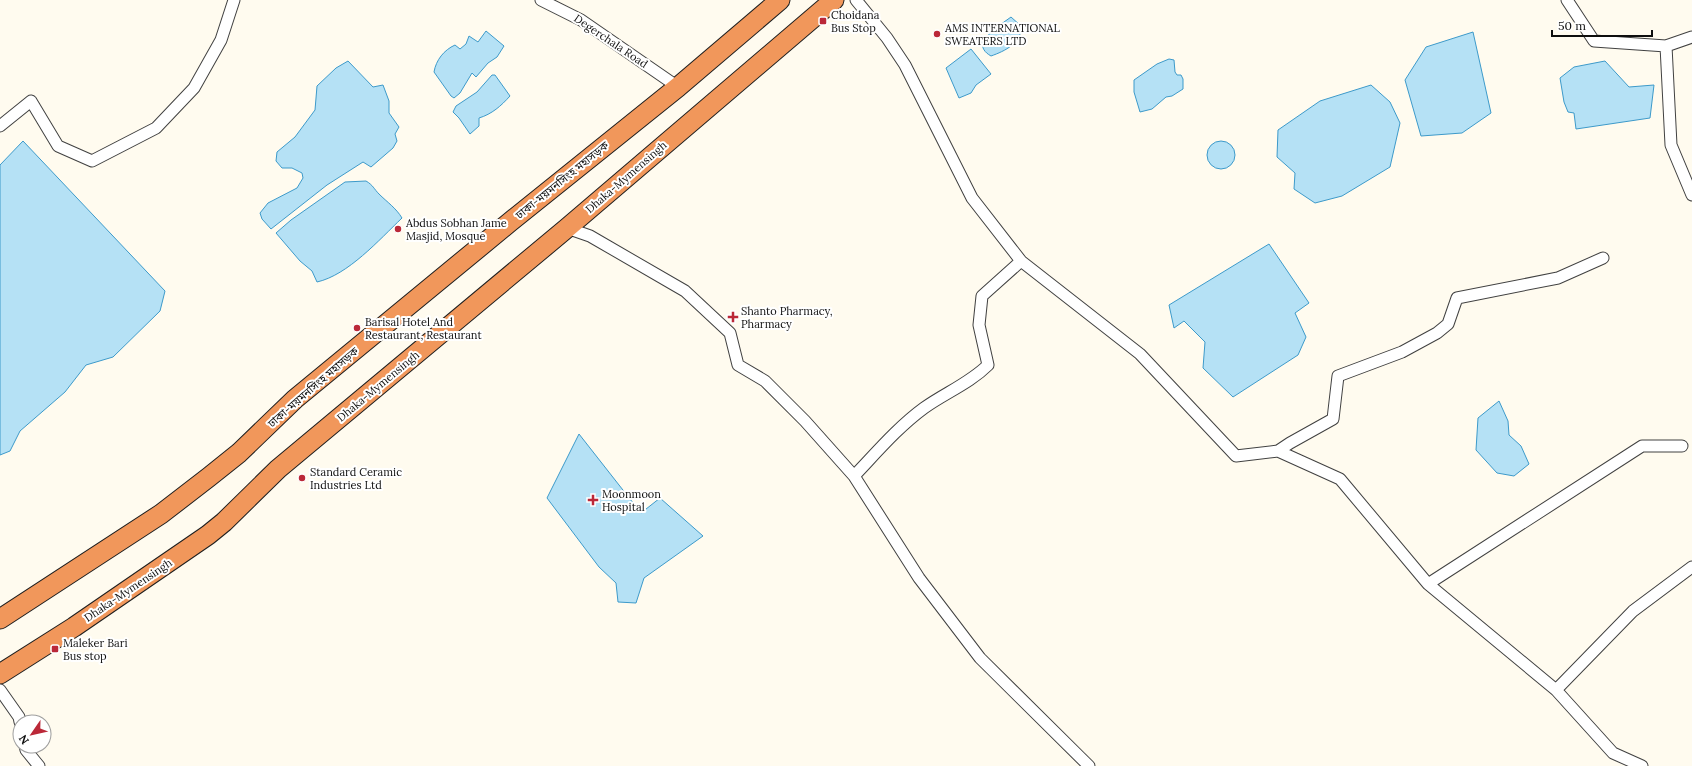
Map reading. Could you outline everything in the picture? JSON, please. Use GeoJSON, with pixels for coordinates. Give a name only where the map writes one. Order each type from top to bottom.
{"type":"FeatureCollection","features":[{"type":"Feature","properties":{"kind":"highway","name":"ঢাকা-ময়মনসিংহ মহাসড়ক"},"geometry":{"type":"LineString","coordinates":[[0,619],[161,514],[209,477],[239,453],[302,394],[510,222],[678,87],[780,0]]}},
{"type":"Feature","properties":{"kind":"highway","name":"Dhaka-Mymensingh"},"geometry":{"type":"LineString","coordinates":[[0,674],[74,627],[208,535],[224,522],[278,469],[567,228],[834,0]]}},
{"type":"Feature","properties":{"kind":"street"},"geometry":{"type":"LineString","coordinates":[[0,126],[31,101],[58,146],[92,161],[156,128],[194,88],[221,40],[234,0]]}},
{"type":"Feature","properties":{"kind":"street","name":"Degerchala Road"},"geometry":{"type":"LineString","coordinates":[[541,0],[581,20],[678,87]]}},
{"type":"Feature","properties":{"kind":"street"},"geometry":{"type":"LineString","coordinates":[[856,0],[887,38],[905,65],[972,198],[1021,261],[1140,354],[1236,456],[1278,451],[1333,419],[1338,376],[1402,352],[1437,333],[1448,324],[1457,298],[1558,278],[1603,258]]}},
{"type":"Feature","properties":{"kind":"street"},"geometry":{"type":"LineString","coordinates":[[1568,0],[1594,41],[1666,46],[1692,37]]}},
{"type":"Feature","properties":{"kind":"street"},"geometry":{"type":"LineString","coordinates":[[1666,46],[1671,144],[1692,194]]}},
{"type":"Feature","properties":{"kind":"street"},"geometry":{"type":"LineString","coordinates":[[567,228],[590,236],[685,291],[730,333],[738,365],[765,381],[805,421],[854,476],[919,578],[980,658],[1089,766]]}},
{"type":"Feature","properties":{"kind":"street"},"geometry":{"type":"LineString","coordinates":[[854,476],[892,435],[924,408],[982,372],[988,365],[979,325],[982,296],[1021,261]]}},
{"type":"Feature","properties":{"kind":"street"},"geometry":{"type":"LineString","coordinates":[[1428,584],[1642,446],[1682,446]]}},
{"type":"Feature","properties":{"kind":"street"},"geometry":{"type":"LineString","coordinates":[[1278,451],[1340,479],[1428,584],[1556,690],[1613,753],[1642,766]]}},
{"type":"Feature","properties":{"kind":"street"},"geometry":{"type":"LineString","coordinates":[[1556,690],[1633,611],[1692,567]]}},
{"type":"Feature","properties":{"kind":"street"},"geometry":{"type":"LineString","coordinates":[[0,690],[17,714]]}},
{"type":"Feature","properties":{"kind":"street"},"geometry":{"type":"LineString","coordinates":[[29,754],[39,766]]}},
{"type":"Feature","properties":{"kind":"water"},"geometry":{"type":"Polygon","coordinates":[[[1011,17],[1021,26],[1019,37],[1012,46],[991,56],[984,50],[982,41],[997,27],[1011,17]]]}},
{"type":"Feature","properties":{"kind":"water"},"geometry":{"type":"Polygon","coordinates":[[[486,31],[504,46],[497,57],[488,63],[476,77],[472,73],[460,93],[454,98],[434,72],[437,63],[441,56],[451,47],[455,45],[460,49],[466,44],[469,36],[478,42],[486,31]]]}},
{"type":"Feature","properties":{"kind":"water"},"geometry":{"type":"Polygon","coordinates":[[[1473,32],[1491,113],[1462,133],[1421,136],[1405,80],[1426,47],[1473,32]]]}},
{"type":"Feature","properties":{"kind":"water"},"geometry":{"type":"Polygon","coordinates":[[[971,49],[991,74],[976,85],[971,93],[959,98],[946,68],[971,49]]]}},
{"type":"Feature","properties":{"kind":"water"},"geometry":{"type":"Polygon","coordinates":[[[1169,59],[1174,60],[1175,72],[1177,75],[1181,75],[1183,79],[1183,89],[1172,96],[1166,97],[1152,109],[1140,112],[1134,92],[1134,80],[1157,64],[1169,59]]]}},
{"type":"Feature","properties":{"kind":"water"},"geometry":{"type":"Polygon","coordinates":[[[348,61],[373,87],[383,85],[389,101],[389,113],[399,127],[395,134],[397,141],[393,148],[371,167],[363,162],[327,185],[271,229],[262,219],[260,213],[268,203],[297,188],[303,178],[302,173],[292,168],[282,168],[276,161],[277,152],[295,137],[315,110],[317,86],[336,68],[348,61]]]}},
{"type":"Feature","properties":{"kind":"water"},"geometry":{"type":"Polygon","coordinates":[[[1605,61],[1629,87],[1654,85],[1650,118],[1576,129],[1574,113],[1568,112],[1564,102],[1560,78],[1574,67],[1605,61]]]}},
{"type":"Feature","properties":{"kind":"water"},"geometry":{"type":"Polygon","coordinates":[[[492,75],[495,75],[510,96],[496,109],[479,118],[479,126],[470,134],[453,112],[456,106],[477,92],[492,75]]]}},
{"type":"Feature","properties":{"kind":"water"},"geometry":{"type":"Polygon","coordinates":[[[1371,85],[1390,102],[1400,123],[1390,167],[1342,196],[1315,203],[1294,189],[1295,173],[1277,157],[1278,130],[1320,101],[1371,85]]]}},
{"type":"Feature","properties":{"kind":"water"},"geometry":{"type":"Polygon","coordinates":[[[23,141],[165,291],[160,311],[113,357],[86,365],[65,392],[20,431],[10,451],[0,455],[0,165],[23,141]]]}},
{"type":"Feature","properties":{"kind":"water"},"geometry":{"type":"Polygon","coordinates":[[[1221,141],[1231,145],[1235,155],[1231,165],[1221,169],[1211,165],[1207,155],[1211,145],[1221,141]]]}},
{"type":"Feature","properties":{"kind":"water"},"geometry":{"type":"Polygon","coordinates":[[[366,181],[400,214],[402,218],[362,256],[340,272],[317,282],[312,271],[300,261],[276,233],[291,220],[345,182],[366,181]]]}},
{"type":"Feature","properties":{"kind":"water"},"geometry":{"type":"Polygon","coordinates":[[[1269,244],[1309,303],[1295,313],[1306,337],[1298,355],[1233,397],[1203,368],[1205,342],[1184,321],[1174,328],[1169,305],[1269,244]]]}},
{"type":"Feature","properties":{"kind":"water"},"geometry":{"type":"Polygon","coordinates":[[[1499,401],[1508,421],[1509,435],[1521,446],[1529,464],[1514,476],[1497,473],[1476,450],[1478,418],[1499,401]]]}},
{"type":"Feature","properties":{"kind":"water"},"geometry":{"type":"Polygon","coordinates":[[[579,434],[641,513],[660,498],[703,536],[644,578],[636,603],[618,602],[616,583],[599,567],[547,498],[579,434]]]}},
{"type":"Feature","properties":{"kind":"place","name":"Choidana Bus Stop"},"geometry":{"type":"Point","coordinates":[823,21]}},
{"type":"Feature","properties":{"kind":"place","name":"AMS INTERNATIONAL SWEATERS LTD"},"geometry":{"type":"Point","coordinates":[937,34]}},
{"type":"Feature","properties":{"kind":"place","name":"Abdus Sobhan Jame Masjid, Mosque"},"geometry":{"type":"Point","coordinates":[398,229]}},
{"type":"Feature","properties":{"kind":"place","name":"Shanto Pharmacy, Pharmacy"},"geometry":{"type":"Point","coordinates":[733,317]}},
{"type":"Feature","properties":{"kind":"place","name":"Barisal Hotel And Restaurant, Restaurant"},"geometry":{"type":"Point","coordinates":[357,328]}},
{"type":"Feature","properties":{"kind":"place","name":"Standard Ceramic Industries Ltd"},"geometry":{"type":"Point","coordinates":[302,478]}},
{"type":"Feature","properties":{"kind":"place","name":"Moonmoon Hospital"},"geometry":{"type":"Point","coordinates":[593,500]}},
{"type":"Feature","properties":{"kind":"place","name":"Maleker Bari Bus stop"},"geometry":{"type":"Point","coordinates":[55,649]}}]}
